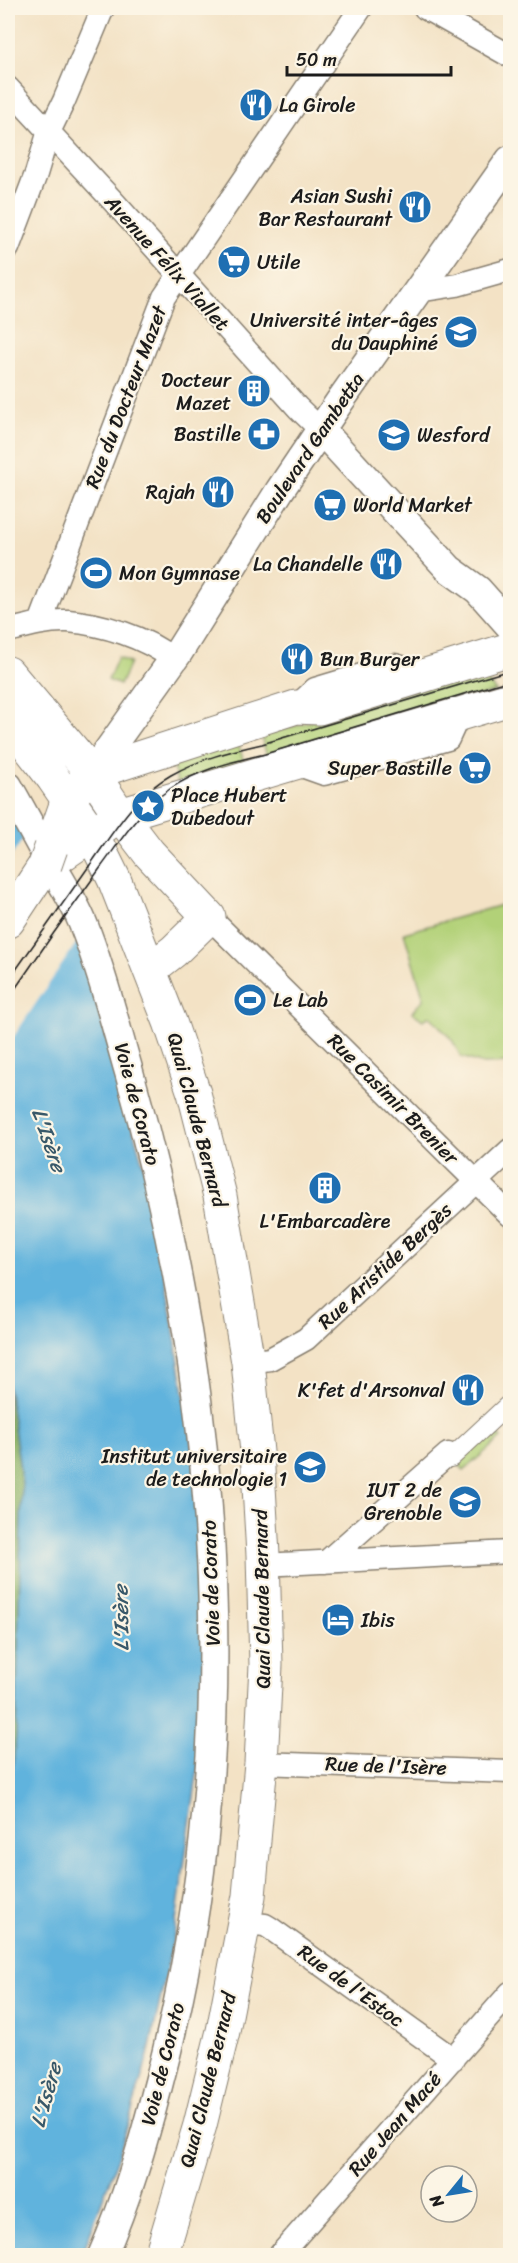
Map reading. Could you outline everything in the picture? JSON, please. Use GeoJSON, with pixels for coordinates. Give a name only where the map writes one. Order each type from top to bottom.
{"type":"FeatureCollection","features":[{"type":"Feature","properties":{"kind":"main road"},"geometry":{"type":"LineString","coordinates":[[8,921],[51,857],[68,799],[92,773],[296,707],[319,708],[428,675],[510,645]]}},
{"type":"Feature","properties":{"kind":"main road"},"geometry":{"type":"LineString","coordinates":[[8,673],[92,773],[149,853],[217,925],[174,951],[151,969]]}},
{"type":"Feature","properties":{"kind":"main road"},"geometry":{"type":"LineString","coordinates":[[51,857],[120,815],[510,699]]}},
{"type":"Feature","properties":{"kind":"main road"},"geometry":{"type":"LineString","coordinates":[[8,720],[92,834]]}},
{"type":"Feature","properties":{"kind":"main road","name":"Quai Claude Bernard"},"geometry":{"type":"LineString","coordinates":[[92,834],[114,879],[151,969],[194,1093],[217,1185],[248,1362],[257,1452],[263,1566],[266,1665],[261,1762],[245,1923],[223,2031],[200,2126],[161,2248]]}},
{"type":"Feature","properties":{"kind":"street"},"geometry":{"type":"LineString","coordinates":[[8,248],[36,174],[48,134],[103,8]]}},
{"type":"Feature","properties":{"kind":"street","name":"Rue du Docteur Mazet"},"geometry":{"type":"LineString","coordinates":[[40,623],[164,297],[361,8]]}},
{"type":"Feature","properties":{"kind":"street"},"geometry":{"type":"LineString","coordinates":[[425,8],[510,56]]}},
{"type":"Feature","properties":{"kind":"street","name":"Avenue Félix Viallet"},"geometry":{"type":"LineString","coordinates":[[8,88],[298,408],[449,569],[464,598],[510,645]]}},
{"type":"Feature","properties":{"kind":"street","name":"Boulevard Gambetta"},"geometry":{"type":"LineString","coordinates":[[176,656],[280,490],[510,160]]}},
{"type":"Feature","properties":{"kind":"street"},"geometry":{"type":"LineString","coordinates":[[418,291],[457,285],[510,270]]}},
{"type":"Feature","properties":{"kind":"street"},"geometry":{"type":"LineString","coordinates":[[8,631],[40,623],[68,621],[135,638],[176,656],[92,773]]}},
{"type":"Feature","properties":{"kind":"street","name":"Voie de Corato"},"geometry":{"type":"LineString","coordinates":[[8,786],[84,926],[102,979],[140,1114],[162,1202],[190,1347],[203,1455],[211,1556],[214,1655],[212,1711],[204,1832],[191,1936],[171,2038],[144,2139],[127,2193],[102,2256]]}},
{"type":"Feature","properties":{"kind":"street","name":"Rue Casimir Brenier"},"geometry":{"type":"LineString","coordinates":[[217,925],[510,1215]]}},
{"type":"Feature","properties":{"kind":"street","name":"Rue Aristide Bergès"},"geometry":{"type":"LineString","coordinates":[[248,1362],[270,1359],[306,1339],[510,1150]]}},
{"type":"Feature","properties":{"kind":"street"},"geometry":{"type":"LineString","coordinates":[[326,1562],[510,1403]]}},
{"type":"Feature","properties":{"kind":"street"},"geometry":{"type":"LineString","coordinates":[[263,1566],[510,1552]]}},
{"type":"Feature","properties":{"kind":"street","name":"Rue de l'Isère"},"geometry":{"type":"LineString","coordinates":[[261,1762],[510,1772]]}},
{"type":"Feature","properties":{"kind":"street","name":"Rue de l'Estoc"},"geometry":{"type":"LineString","coordinates":[[245,1923],[270,1928],[453,2059]]}},
{"type":"Feature","properties":{"kind":"street","name":"Rue Jean Macé"},"geometry":{"type":"LineString","coordinates":[[279,2256],[510,1993]]}},
{"type":"Feature","properties":{"kind":"green space"},"geometry":{"type":"Polygon","coordinates":[[[118,657],[130,663],[120,685],[108,680],[118,657]]]}},
{"type":"Feature","properties":{"kind":"green space"},"geometry":{"type":"Polygon","coordinates":[[[479,671],[496,691],[268,759],[261,736],[479,671]]]}},
{"type":"Feature","properties":{"kind":"green space"},"geometry":{"type":"Polygon","coordinates":[[[238,742],[246,770],[180,789],[170,759],[238,742]]]}},
{"type":"Feature","properties":{"kind":"green space"},"geometry":{"type":"Polygon","coordinates":[[[501,905],[510,936],[510,1063],[483,1064],[461,1057],[452,1040],[430,1016],[423,1020],[412,1012],[424,999],[404,933],[501,905]]]}},
{"type":"Feature","properties":{"kind":"green space"},"geometry":{"type":"Polygon","coordinates":[[[8,1385],[22,1483],[16,1736],[8,1812],[8,1385]]]}},
{"type":"Feature","properties":{"kind":"green space"},"geometry":{"type":"Polygon","coordinates":[[[510,1415],[510,1420],[497,1433],[501,1438],[464,1470],[457,1463],[510,1415]]]}},
{"type":"Feature","properties":{"kind":"water","name":"L'Isère"},"geometry":{"type":"Polygon","coordinates":[[[8,798],[74,923],[152,1196],[195,1461],[207,1706],[174,1935],[149,2052],[119,2155],[82,2255],[8,2255],[8,1812],[16,1736],[22,1483],[8,1385],[8,798]]]}},
{"type":"Feature","properties":{"kind":"pier"},"geometry":{"type":"Polygon","coordinates":[[[25,836],[81,936],[8,1045],[8,861],[25,836]]]}},
{"type":"Feature","properties":{"kind":"tram line"},"geometry":{"type":"LineString","coordinates":[[8,981],[124,817],[145,794],[171,775],[215,756],[510,670]]}},
{"type":"Feature","properties":{"kind":"tram line"},"geometry":{"type":"LineString","coordinates":[[8,999],[124,835],[159,797],[181,782],[216,767],[510,680]]}},
{"type":"Feature","properties":{"kind":"place","name":"La Girole"},"geometry":{"type":"Point","coordinates":[256,105]}},
{"type":"Feature","properties":{"kind":"place","name":"Asian Sushi Bar Restaurant"},"geometry":{"type":"Point","coordinates":[415,207]}},
{"type":"Feature","properties":{"kind":"place","name":"Utile"},"geometry":{"type":"Point","coordinates":[234,262]}},
{"type":"Feature","properties":{"kind":"place","name":"Université inter-âges du Dauphiné"},"geometry":{"type":"Point","coordinates":[461,332]}},
{"type":"Feature","properties":{"kind":"place","name":"Docteur Mazet"},"geometry":{"type":"Point","coordinates":[254,391]}},
{"type":"Feature","properties":{"kind":"place","name":"Bastille"},"geometry":{"type":"Point","coordinates":[264,434]}},
{"type":"Feature","properties":{"kind":"place","name":"Wesford"},"geometry":{"type":"Point","coordinates":[394,435]}},
{"type":"Feature","properties":{"kind":"place","name":"Rajah"},"geometry":{"type":"Point","coordinates":[218,492]}},
{"type":"Feature","properties":{"kind":"place","name":"World Market"},"geometry":{"type":"Point","coordinates":[330,505]}},
{"type":"Feature","properties":{"kind":"place","name":"La Chandelle"},"geometry":{"type":"Point","coordinates":[386,564]}},
{"type":"Feature","properties":{"kind":"place","name":"Mon Gymnase"},"geometry":{"type":"Point","coordinates":[96,573]}},
{"type":"Feature","properties":{"kind":"place","name":"Bun Burger"},"geometry":{"type":"Point","coordinates":[297,659]}},
{"type":"Feature","properties":{"kind":"place","name":"Super Bastille"},"geometry":{"type":"Point","coordinates":[475,768]}},
{"type":"Feature","properties":{"kind":"place","name":"Place Hubert Dubedout"},"geometry":{"type":"Point","coordinates":[148,806]}},
{"type":"Feature","properties":{"kind":"place","name":"Le Lab"},"geometry":{"type":"Point","coordinates":[250,1000]}},
{"type":"Feature","properties":{"kind":"place","name":"L'Embarcadère"},"geometry":{"type":"Point","coordinates":[325,1188]}},
{"type":"Feature","properties":{"kind":"place","name":"K'fet d'Arsonval"},"geometry":{"type":"Point","coordinates":[468,1390]}},
{"type":"Feature","properties":{"kind":"place","name":"Institut universitaire de technologie 1"},"geometry":{"type":"Point","coordinates":[310,1467]}},
{"type":"Feature","properties":{"kind":"place","name":"IUT 2 de Grenoble"},"geometry":{"type":"Point","coordinates":[465,1502]}},
{"type":"Feature","properties":{"kind":"place","name":"Ibis"},"geometry":{"type":"Point","coordinates":[338,1620]}}]}
